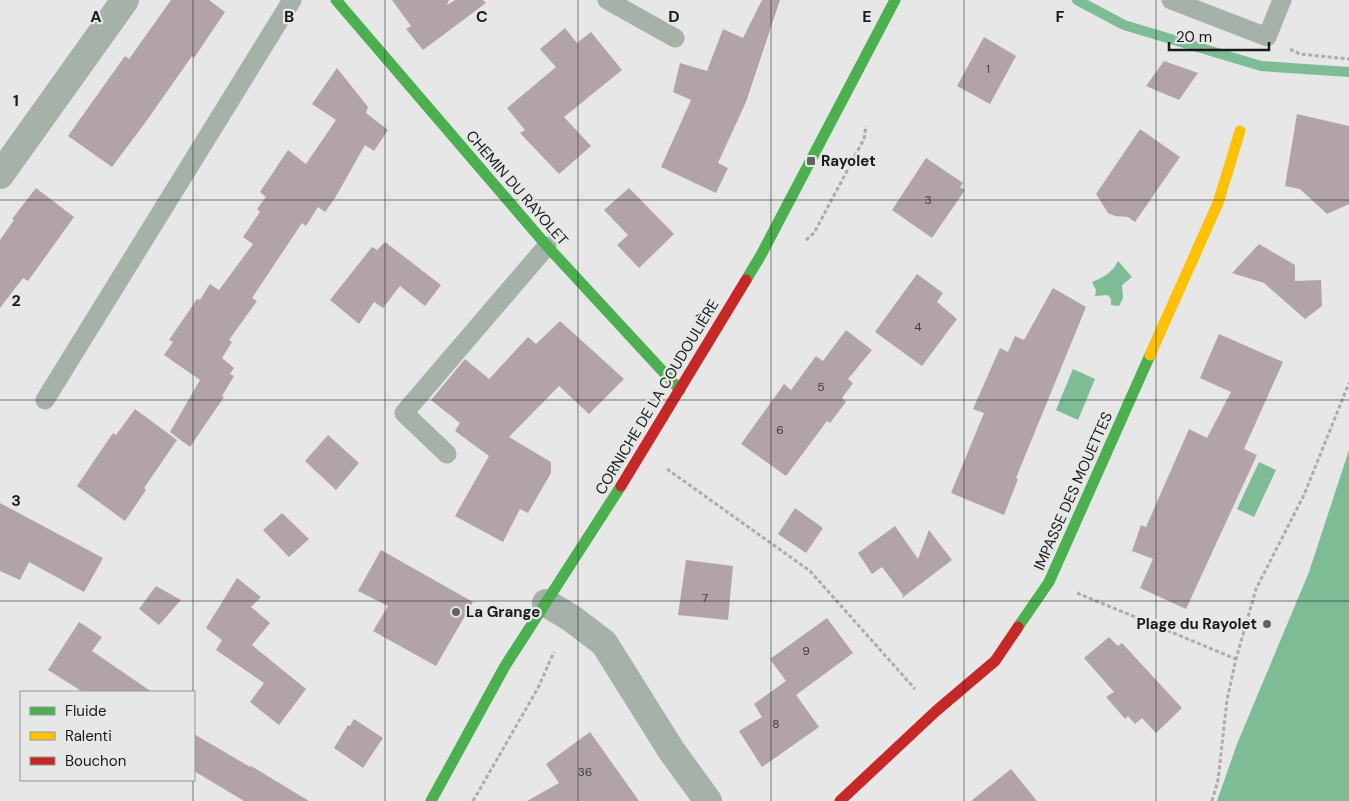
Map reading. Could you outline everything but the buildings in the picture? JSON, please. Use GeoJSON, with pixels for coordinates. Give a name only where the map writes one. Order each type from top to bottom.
{"type":"FeatureCollection","features":[{"type":"Feature","properties":{"kind":"street"},"geometry":{"type":"LineString","coordinates":[[0,175],[125,0]]}},
{"type":"Feature","properties":{"kind":"street","name":"CHEMIN DU RAYOLET"},"geometry":{"type":"LineString","coordinates":[[336,0],[547,246],[680,390]]}},
{"type":"Feature","properties":{"kind":"street","name":"CORNICHE DE LA COUDOULIÈRE"},"geometry":{"type":"LineString","coordinates":[[431,801],[505,666],[680,390],[761,255],[894,0]]}},
{"type":"Feature","properties":{"kind":"street","name":"IMPASSE DES MOUETTES"},"geometry":{"type":"LineString","coordinates":[[840,801],[936,712],[995,661],[1050,582],[1218,203],[1240,131]]}},
{"type":"Feature","properties":{"kind":"street"},"geometry":{"type":"LineString","coordinates":[[546,603],[571,618],[604,643],[671,750],[708,801]]}},
{"type":"Feature","properties":{"kind":"lane"},"geometry":{"type":"LineString","coordinates":[[45,400],[292,0]]}},
{"type":"Feature","properties":{"kind":"lane"},"geometry":{"type":"LineString","coordinates":[[607,0],[675,38]]}},
{"type":"Feature","properties":{"kind":"lane"},"geometry":{"type":"LineString","coordinates":[[1171,0],[1267,38],[1282,0]]}},
{"type":"Feature","properties":{"kind":"lane"},"geometry":{"type":"LineString","coordinates":[[447,454],[404,413],[547,246]]}},
{"type":"Feature","properties":{"kind":"path"},"geometry":{"type":"LineString","coordinates":[[1267,38],[1300,54],[1349,59]]}},
{"type":"Feature","properties":{"kind":"path"},"geometry":{"type":"LineString","coordinates":[[1212,801],[1218,780],[1227,700],[1236,659],[1256,590],[1304,495],[1349,383]]}},
{"type":"Feature","properties":{"kind":"path"},"geometry":{"type":"LineString","coordinates":[[665,468],[810,571],[936,712]]}},
{"type":"Feature","properties":{"kind":"path"},"geometry":{"type":"LineString","coordinates":[[1050,582],[1236,659]]}},
{"type":"Feature","properties":{"kind":"path"},"geometry":{"type":"LineString","coordinates":[[473,801],[538,688],[556,647]]}},
{"type":"Feature","properties":{"kind":"shaded area"},"geometry":{"type":"Polygon","coordinates":[[[1118,261],[1132,277],[1122,285],[1123,298],[1119,306],[1111,305],[1111,299],[1108,295],[1095,296],[1096,290],[1092,282],[1107,274],[1118,261]]]}},
{"type":"Feature","properties":{"kind":"shaded area"},"geometry":{"type":"Polygon","coordinates":[[[1073,369],[1095,379],[1078,420],[1056,410],[1073,369]]]}},
{"type":"Feature","properties":{"kind":"shaded area"},"geometry":{"type":"Polygon","coordinates":[[[1349,450],[1349,801],[1217,801],[1237,744],[1309,572],[1349,450]]]}},
{"type":"Feature","properties":{"kind":"shaded area"},"geometry":{"type":"Polygon","coordinates":[[[1259,462],[1276,470],[1254,517],[1237,509],[1259,462]]]}},
{"type":"Feature","properties":{"kind":"waterway"},"geometry":{"type":"LineString","coordinates":[[1077,0],[1124,25],[1261,66],[1349,72]]}},
{"type":"Feature","properties":{"kind":"traffic: fast"},"geometry":{"type":"LineString","coordinates":[[336,0],[547,246],[680,390]]}},
{"type":"Feature","properties":{"kind":"traffic: fast"},"geometry":{"type":"LineString","coordinates":[[746,280],[895,0]]}},
{"type":"Feature","properties":{"kind":"traffic: fast"},"geometry":{"type":"LineString","coordinates":[[1018,627],[1049,582],[1150,355]]}},
{"type":"Feature","properties":{"kind":"traffic: fast"},"geometry":{"type":"LineString","coordinates":[[431,801],[505,666],[621,486]]}},
{"type":"Feature","properties":{"kind":"traffic: slow"},"geometry":{"type":"LineString","coordinates":[[1150,355],[1218,203],[1240,131]]}},
{"type":"Feature","properties":{"kind":"traffic: jam"},"geometry":{"type":"LineString","coordinates":[[621,486],[746,280]]}},
{"type":"Feature","properties":{"kind":"traffic: jam"},"geometry":{"type":"LineString","coordinates":[[840,801],[936,711],[995,661],[1018,627]]}},
{"type":"Feature","properties":{"kind":"place","name":"Rayolet"},"geometry":{"type":"Point","coordinates":[811,161]}},
{"type":"Feature","properties":{"kind":"place","name":"La Grange"},"geometry":{"type":"Point","coordinates":[456,612]}},
{"type":"Feature","properties":{"kind":"place","name":"Plage du Rayolet"},"geometry":{"type":"Point","coordinates":[1267,624]}}]}
